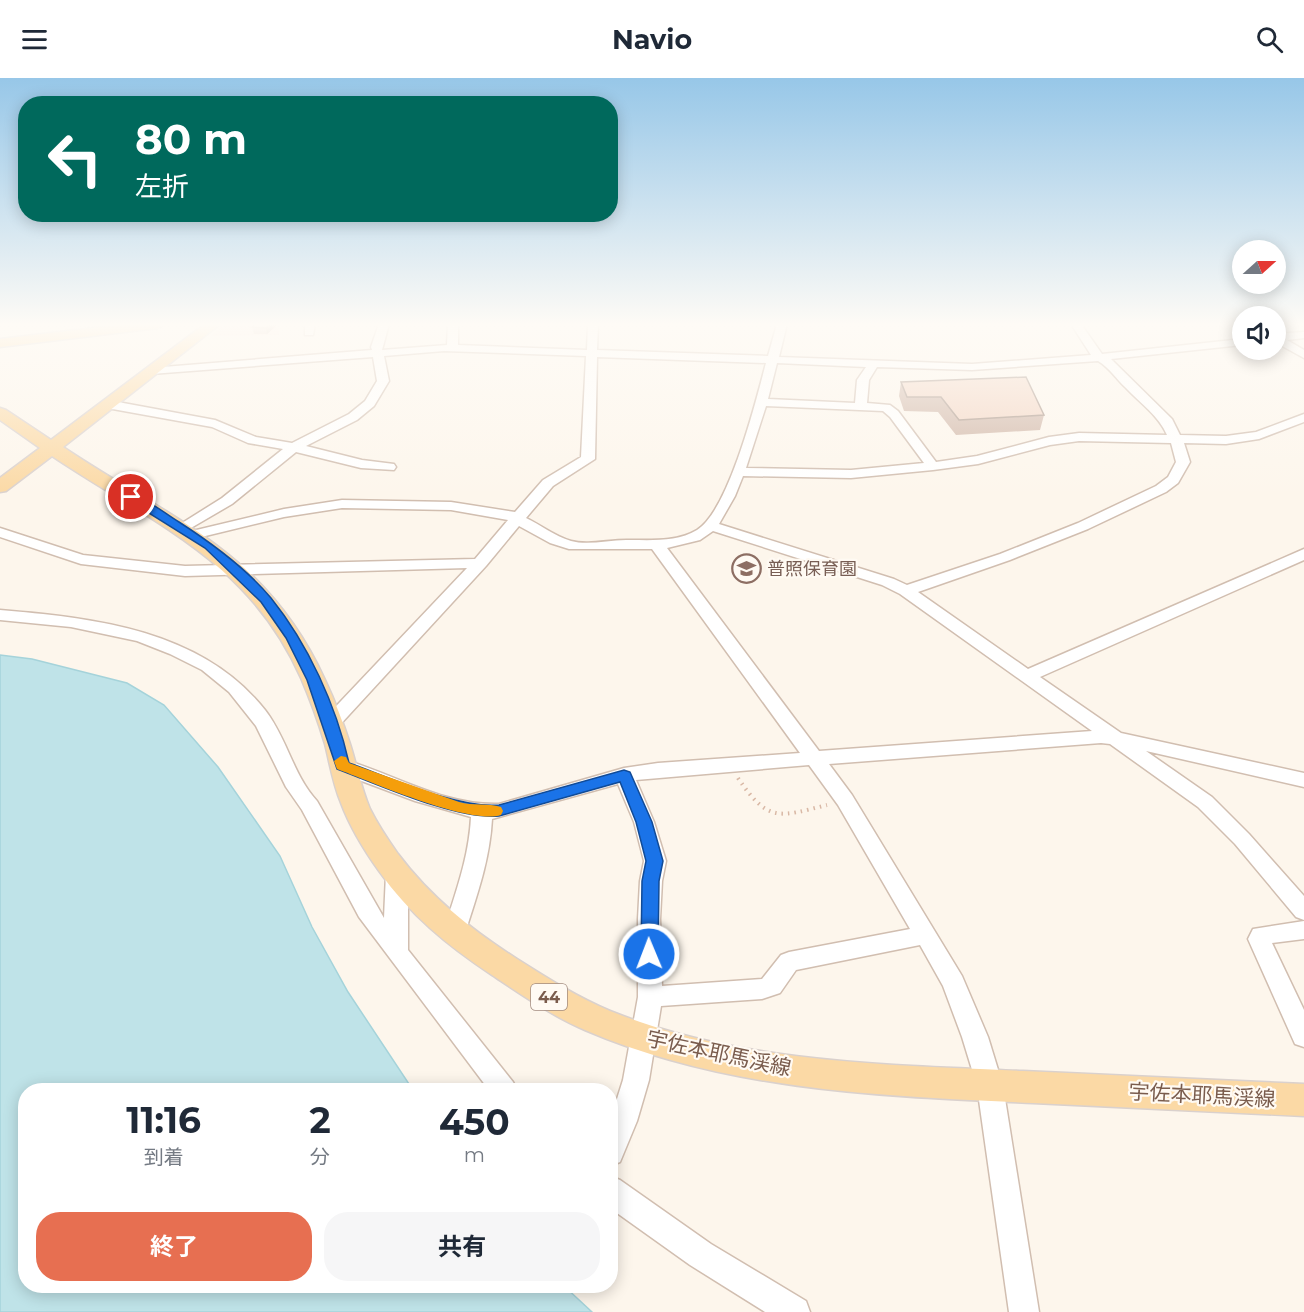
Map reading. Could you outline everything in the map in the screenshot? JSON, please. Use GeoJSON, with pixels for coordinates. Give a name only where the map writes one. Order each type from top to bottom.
{"type":"FeatureCollection","features":[{"type":"Feature","properties":{"kind":"main road"},"geometry":{"type":"LineString","coordinates":[[0,487],[137,382]]}},
{"type":"Feature","properties":{"kind":"main road","name":"宇佐本耶馬渓線"},"geometry":{"type":"LineString","coordinates":[[0,413],[96,477],[189,531],[209,545],[266,599],[292,638],[314,680],[361,818],[397,873],[420,903],[454,933],[547,996],[600,1022],[644,1038],[755,1064],[869,1077],[990,1086],[1304,1100]]}},
{"type":"Feature","properties":{"kind":"street"},"geometry":{"type":"LineString","coordinates":[[189,531],[294,447],[353,417],[370,403],[383,382]]}},
{"type":"Feature","properties":{"kind":"street"},"geometry":{"type":"LineString","coordinates":[[330,724],[481,563],[516,518],[548,483],[588,459],[591,382]]}},
{"type":"Feature","properties":{"kind":"street"},"geometry":{"type":"LineString","coordinates":[[189,531],[342,504],[451,506],[516,518],[548,538],[575,546],[657,545],[685,540],[704,532],[711,525],[740,472],[767,382]]}},
{"type":"Feature","properties":{"kind":"street"},"geometry":{"type":"LineString","coordinates":[[861,406],[862,382]]}},
{"type":"Feature","properties":{"kind":"street"},"geometry":{"type":"LineString","coordinates":[[906,591],[1063,534],[1161,489],[1173,480],[1183,462],[1177,439],[1168,422],[1126,382]]}},
{"type":"Feature","properties":{"kind":"street"},"geometry":{"type":"LineString","coordinates":[[762,402],[879,406],[891,411],[933,466]]}},
{"type":"Feature","properties":{"kind":"street"},"geometry":{"type":"LineString","coordinates":[[107,404],[214,424],[254,440],[294,447],[361,464],[389,467]]}},
{"type":"Feature","properties":{"kind":"street"},"geometry":{"type":"LineString","coordinates":[[740,472],[851,474],[933,466],[985,458],[1064,438],[1116,436],[1177,439],[1242,438],[1304,418]]}},
{"type":"Feature","properties":{"kind":"street"},"geometry":{"type":"LineString","coordinates":[[711,525],[888,582],[906,591],[1025,677],[1180,782],[1205,802],[1242,839],[1304,911]]}},
{"type":"Feature","properties":{"kind":"street"},"geometry":{"type":"LineString","coordinates":[[0,532],[81,559],[185,571],[481,563]]}},
{"type":"Feature","properties":{"kind":"street"},"geometry":{"type":"LineString","coordinates":[[657,545],[845,800],[943,962],[958,992],[990,1086],[1024,1312]]}},
{"type":"Feature","properties":{"kind":"street"},"geometry":{"type":"LineString","coordinates":[[1025,677],[1304,554]]}},
{"type":"Feature","properties":{"kind":"street"},"geometry":{"type":"LineString","coordinates":[[0,615],[69,623],[162,643],[191,656],[228,680],[242,694],[273,735],[301,798],[310,806],[367,911],[499,1083]]}},
{"type":"Feature","properties":{"kind":"street"},"geometry":{"type":"LineString","coordinates":[[342,766],[454,806],[482,812],[499,811],[624,775],[731,763],[1113,738],[1304,780]]}},
{"type":"Feature","properties":{"kind":"street"},"geometry":{"type":"LineString","coordinates":[[618,1131],[633,1090],[650,997],[649,919],[651,881],[655,861],[644,822],[624,775]]}},
{"type":"Feature","properties":{"kind":"street"},"geometry":{"type":"LineString","coordinates":[[454,933],[480,847],[482,812]]}},
{"type":"Feature","properties":{"kind":"street"},"geometry":{"type":"LineString","coordinates":[[397,873],[395,935],[398,953]]}},
{"type":"Feature","properties":{"kind":"street"},"geometry":{"type":"LineString","coordinates":[[1304,930],[1261,935],[1259,939],[1304,1036]]}},
{"type":"Feature","properties":{"kind":"street"},"geometry":{"type":"LineString","coordinates":[[650,997],[762,989],[772,986],[789,962],[926,935]]}},
{"type":"Feature","properties":{"kind":"street"},"geometry":{"type":"LineString","coordinates":[[618,1196],[658,1227],[718,1267],[795,1312]]}},
{"type":"Feature","properties":{"kind":"path"},"geometry":{"type":"LineString","coordinates":[[731,763],[756,804],[776,815],[785,816],[845,800]]}},
{"type":"Feature","properties":{"kind":"water"},"geometry":{"type":"Polygon","coordinates":[[[0,655],[32,659],[127,683],[164,705],[218,767],[280,856],[312,927],[348,992],[408,1083],[18,1083],[18,1293],[572,1293],[592,1312],[0,1312],[0,655]]]}},
{"type":"Feature","properties":{"kind":"building"},"geometry":{"type":"Polygon","coordinates":[[[901,382],[1028,382],[1044,415],[959,420],[941,397],[907,397],[901,382]]]}},
{"type":"Feature","properties":{"kind":"slow traffic"},"geometry":{"type":"LineString","coordinates":[[341,761],[342,766],[454,806],[473,811],[496,811]]}},
{"type":"Feature","properties":{"kind":"place","name":"普照保育園"},"geometry":{"type":"Point","coordinates":[746,569]}},
{"type":"Feature","properties":{"kind":"route"},"geometry":{"type":"LineString","coordinates":[[131,497],[209,545],[266,599],[292,638],[314,680],[337,743],[342,766],[454,806],[482,812],[499,811],[624,775],[644,822],[655,861],[651,881],[649,954]]}}]}
